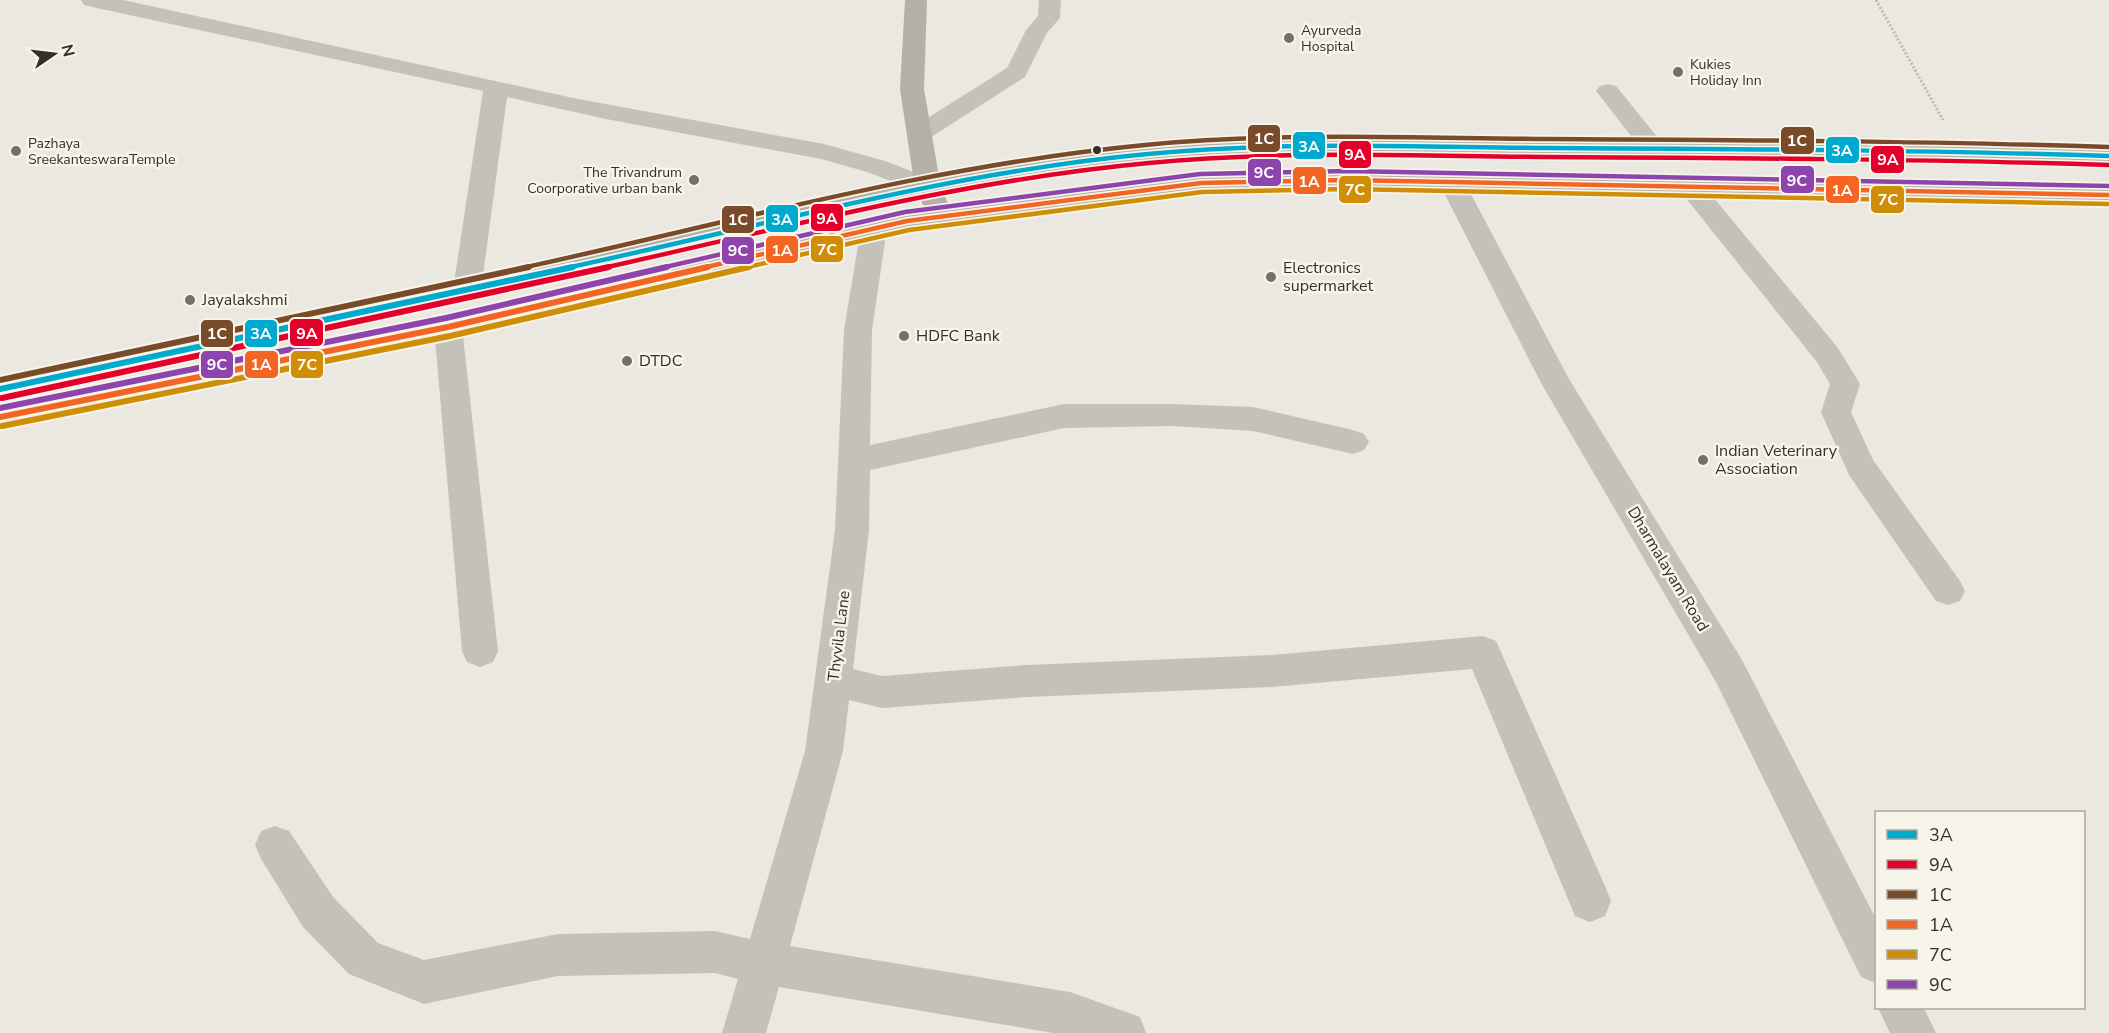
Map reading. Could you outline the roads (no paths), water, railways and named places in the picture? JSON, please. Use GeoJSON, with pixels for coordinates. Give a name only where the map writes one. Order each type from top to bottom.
{"type":"FeatureCollection","features":[{"type":"Feature","properties":{"kind":"main road"},"geometry":{"type":"LineString","coordinates":[[915,0],[912,89],[928,187],[942,217]]}},
{"type":"Feature","properties":{"kind":"main road"},"geometry":{"type":"LineString","coordinates":[[0,389],[321,319],[467,290],[928,187],[1093,160],[1219,148],[1348,146],[1964,152],[2109,156]]}},
{"type":"Feature","properties":{"kind":"main road"},"geometry":{"type":"LineString","coordinates":[[0,417],[448,327],[874,228],[1201,183],[1347,180],[1451,181],[2109,195]]}},
{"type":"Feature","properties":{"kind":"street"},"geometry":{"type":"LineString","coordinates":[[92,0],[195,13],[562,104],[803,146],[885,167],[928,187]]}},
{"type":"Feature","properties":{"kind":"street"},"geometry":{"type":"LineString","coordinates":[[919,134],[1017,72],[1037,30],[1049,18],[1050,0]]}},
{"type":"Feature","properties":{"kind":"street"},"geometry":{"type":"LineString","coordinates":[[467,290],[496,87]]}},
{"type":"Feature","properties":{"kind":"street"},"geometry":{"type":"LineString","coordinates":[[1608,91],[1654,148]]}},
{"type":"Feature","properties":{"kind":"street","name":"Dharmalayam Road"},"geometry":{"type":"LineString","coordinates":[[1451,181],[1556,383],[1729,671],[1875,960]]}},
{"type":"Feature","properties":{"kind":"street"},"geometry":{"type":"LineString","coordinates":[[1690,186],[1828,356],[1845,384],[1836,412],[1860,466],[1948,591]]}},
{"type":"Feature","properties":{"kind":"street","name":"Thyvila Lane"},"geometry":{"type":"LineString","coordinates":[[744,1033],[824,751],[852,530],[858,330],[874,228]]}},
{"type":"Feature","properties":{"kind":"street"},"geometry":{"type":"LineString","coordinates":[[448,327],[480,651]]}},
{"type":"Feature","properties":{"kind":"street"},"geometry":{"type":"LineString","coordinates":[[854,461],[1064,416],[1172,415],[1253,419],[1353,442]]}},
{"type":"Feature","properties":{"kind":"street"},"geometry":{"type":"LineString","coordinates":[[833,680],[882,692],[1027,681],[1272,671],[1483,652],[1590,901]]}},
{"type":"Feature","properties":{"kind":"street"},"geometry":{"type":"LineString","coordinates":[[275,845],[318,912],[364,959],[424,982],[558,955],[715,952],[763,963],[1070,1014],[1124,1033]]}},
{"type":"Feature","properties":{"kind":"street"},"geometry":{"type":"LineString","coordinates":[[1901,1009],[1914,1033]]}},
{"type":"Feature","properties":{"kind":"place","name":"Ayurveda Hospital"},"geometry":{"type":"Point","coordinates":[1289,38]}},
{"type":"Feature","properties":{"kind":"place","name":"Kukies Holiday Inn"},"geometry":{"type":"Point","coordinates":[1678,72]}},
{"type":"Feature","properties":{"kind":"place","name":"Pazhaya SreekanteswaraTemple"},"geometry":{"type":"Point","coordinates":[16,151]}},
{"type":"Feature","properties":{"kind":"place","name":"The Trivandrum Coorporative urban bank"},"geometry":{"type":"Point","coordinates":[694,180]}},
{"type":"Feature","properties":{"kind":"place","name":"Electronics supermarket"},"geometry":{"type":"Point","coordinates":[1271,277]}},
{"type":"Feature","properties":{"kind":"place","name":"Jayalakshmi"},"geometry":{"type":"Point","coordinates":[190,300]}},
{"type":"Feature","properties":{"kind":"place","name":"HDFC Bank"},"geometry":{"type":"Point","coordinates":[904,336]}},
{"type":"Feature","properties":{"kind":"place","name":"DTDC"},"geometry":{"type":"Point","coordinates":[627,361]}},
{"type":"Feature","properties":{"kind":"place","name":"Indian Veterinary Association"},"geometry":{"type":"Point","coordinates":[1703,460]}}]}
